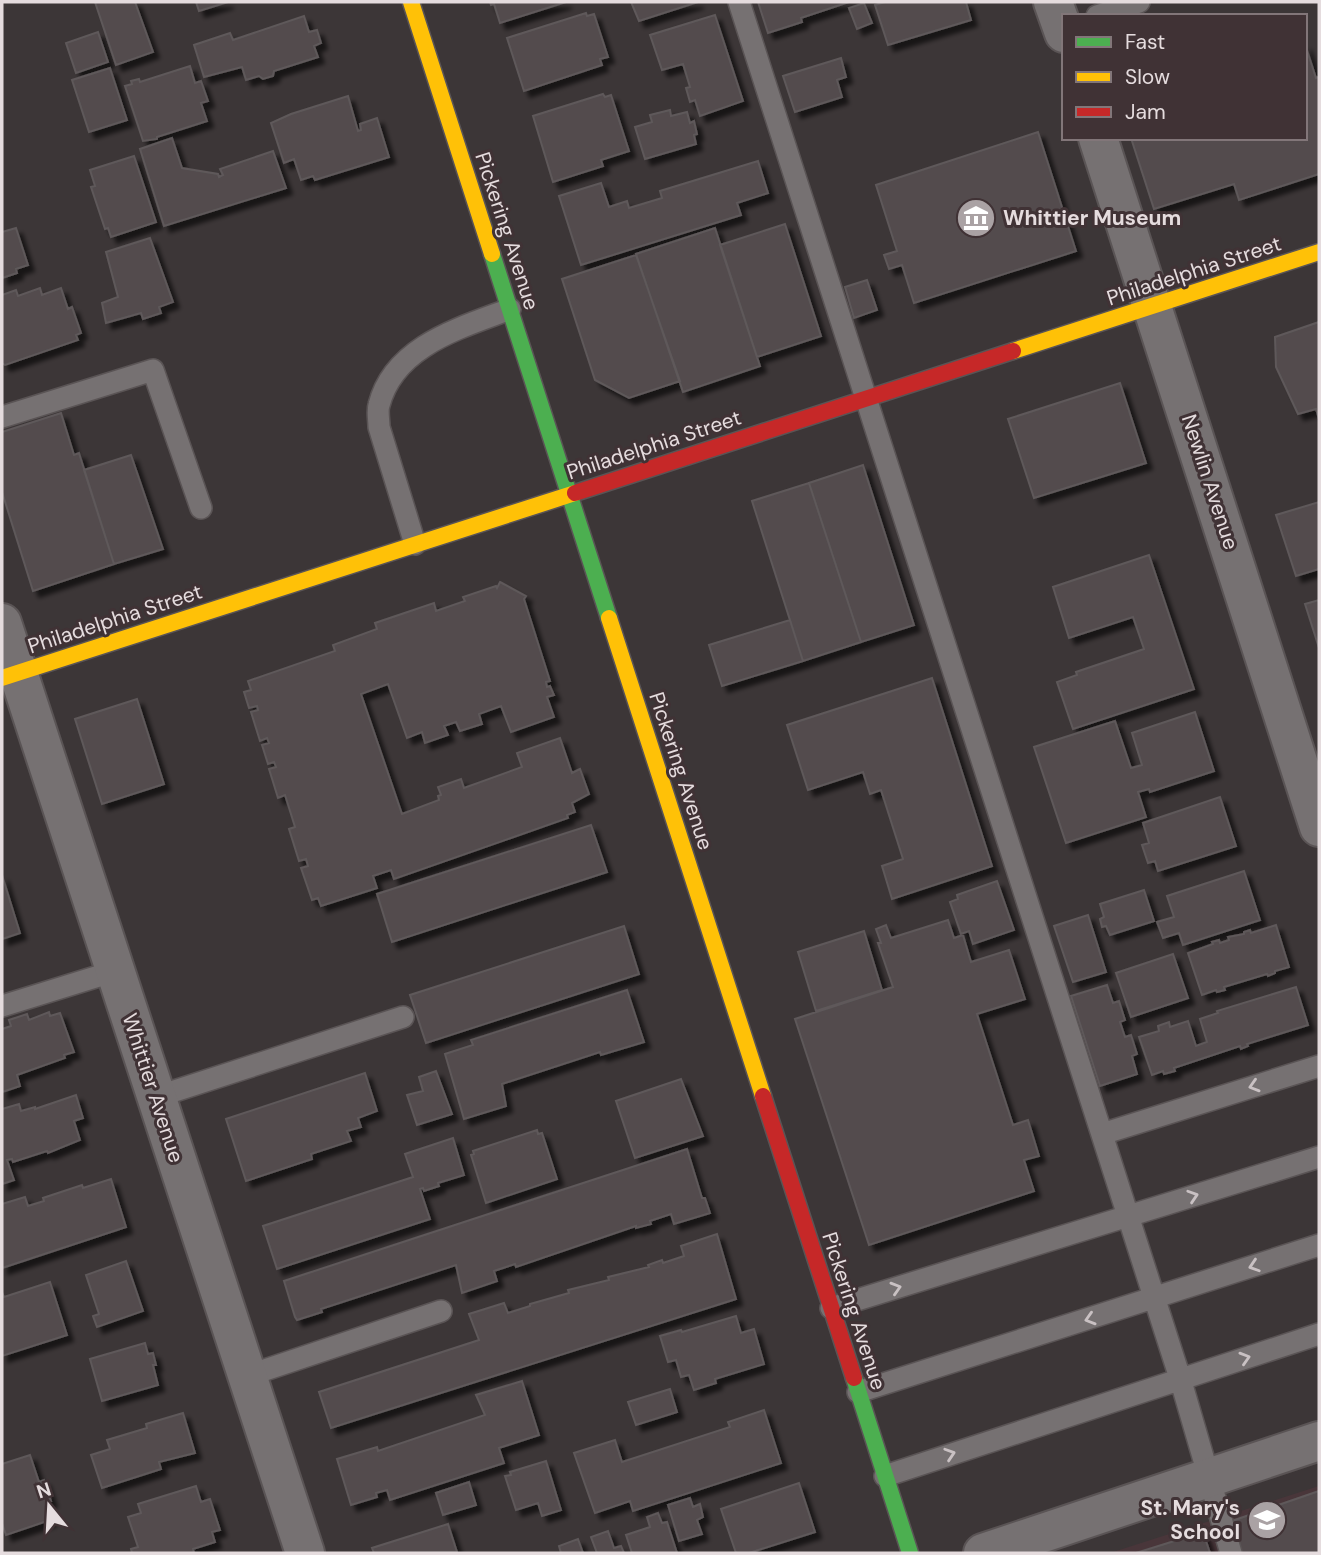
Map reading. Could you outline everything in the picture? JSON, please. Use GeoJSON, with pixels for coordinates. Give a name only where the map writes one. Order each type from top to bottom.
{"type":"FeatureCollection","features":[{"type":"Feature","properties":{"kind":"street","name":"Pickering Avenue"},"geometry":{"type":"LineString","coordinates":[[411,2],[910,1553]]}},
{"type":"Feature","properties":{"kind":"street","name":"Newlin Avenue"},"geometry":{"type":"LineString","coordinates":[[1099,140],[1319,827]]}},
{"type":"Feature","properties":{"kind":"street","name":"Philadelphia Street"},"geometry":{"type":"LineString","coordinates":[[10,675],[1319,252]]}},
{"type":"Feature","properties":{"kind":"street","name":"Whittier Avenue"},"geometry":{"type":"LineString","coordinates":[[2,623],[10,675],[115,971],[305,1553]]}},
{"type":"Feature","properties":{"kind":"street"},"geometry":{"type":"LineString","coordinates":[[983,1553],[1319,1441]]}},
{"type":"Feature","properties":{"kind":"lane"},"geometry":{"type":"LineString","coordinates":[[740,2],[1155,1298],[1231,1553]]}},
{"type":"Feature","properties":{"kind":"lane"},"geometry":{"type":"LineString","coordinates":[[1094,14],[1139,2]]}},
{"type":"Feature","properties":{"kind":"lane"},"geometry":{"type":"LineString","coordinates":[[415,544],[379,427],[378,406],[399,367],[417,351],[440,336],[510,309]]}},
{"type":"Feature","properties":{"kind":"lane"},"geometry":{"type":"LineString","coordinates":[[2,417],[153,370],[201,508]]}},
{"type":"Feature","properties":{"kind":"lane"},"geometry":{"type":"LineString","coordinates":[[2,1006],[115,971]]}},
{"type":"Feature","properties":{"kind":"lane"},"geometry":{"type":"LineString","coordinates":[[156,1097],[403,1017]]}},
{"type":"Feature","properties":{"kind":"lane"},"geometry":{"type":"LineString","coordinates":[[1102,1134],[1319,1066]]}},
{"type":"Feature","properties":{"kind":"lane"},"geometry":{"type":"LineString","coordinates":[[831,1308],[1319,1157]]}},
{"type":"Feature","properties":{"kind":"lane"},"geometry":{"type":"LineString","coordinates":[[858,1392],[1319,1244]]}},
{"type":"Feature","properties":{"kind":"lane"},"geometry":{"type":"LineString","coordinates":[[247,1376],[441,1311]]}},
{"type":"Feature","properties":{"kind":"lane"},"geometry":{"type":"LineString","coordinates":[[885,1476],[1319,1335]]}},
{"type":"Feature","properties":{"kind":"shaded area","name":"St. Mary's School"},"geometry":{"type":"Polygon","coordinates":[[[1319,1486],[1319,1553],[1110,1553],[1319,1486]]]}},
{"type":"Feature","properties":{"kind":"building"},"geometry":{"type":"Polygon","coordinates":[[[95,2],[135,2],[153,52],[116,65],[95,2]]]}},
{"type":"Feature","properties":{"kind":"building"},"geometry":{"type":"Polygon","coordinates":[[[196,2],[228,2],[199,11],[196,2]]]}},
{"type":"Feature","properties":{"kind":"building"},"geometry":{"type":"Polygon","coordinates":[[[490,2],[566,2],[500,23],[494,4],[491,5],[490,2]]]}},
{"type":"Feature","properties":{"kind":"building"},"geometry":{"type":"Polygon","coordinates":[[[631,2],[698,2],[639,21],[631,2]]]}},
{"type":"Feature","properties":{"kind":"building"},"geometry":{"type":"Polygon","coordinates":[[[758,2],[849,2],[801,18],[802,22],[768,33],[758,2]]]}},
{"type":"Feature","properties":{"kind":"building"},"geometry":{"type":"Polygon","coordinates":[[[885,2],[966,2],[971,20],[888,45],[875,5],[885,2]]]}},
{"type":"Feature","properties":{"kind":"building"},"geometry":{"type":"Polygon","coordinates":[[[864,3],[872,23],[857,29],[849,8],[864,3]]]}},
{"type":"Feature","properties":{"kind":"building"},"geometry":{"type":"Polygon","coordinates":[[[586,13],[587,16],[594,14],[608,57],[600,59],[602,65],[524,91],[507,38],[586,13]]]}},
{"type":"Feature","properties":{"kind":"building"},"geometry":{"type":"Polygon","coordinates":[[[715,15],[743,101],[700,116],[695,100],[690,102],[686,88],[690,87],[683,64],[662,70],[650,35],[715,15]]]}},
{"type":"Feature","properties":{"kind":"building"},"geometry":{"type":"Polygon","coordinates":[[[304,16],[309,32],[317,30],[321,43],[314,46],[318,57],[274,71],[273,76],[263,79],[259,76],[246,80],[242,67],[204,77],[194,45],[230,33],[233,40],[304,16]]]}},
{"type":"Feature","properties":{"kind":"building"},"geometry":{"type":"Polygon","coordinates":[[[98,32],[108,62],[76,73],[66,43],[98,32]]]}},
{"type":"Feature","properties":{"kind":"building"},"geometry":{"type":"Polygon","coordinates":[[[1307,50],[1316,78],[1319,77],[1319,174],[1239,200],[1234,184],[1154,209],[1132,140],[1307,140],[1307,50]]]}},
{"type":"Feature","properties":{"kind":"building"},"geometry":{"type":"Polygon","coordinates":[[[841,58],[846,77],[837,80],[842,97],[795,112],[783,76],[841,58]]]}},
{"type":"Feature","properties":{"kind":"building"},"geometry":{"type":"Polygon","coordinates":[[[190,66],[195,83],[201,81],[208,101],[201,103],[207,121],[157,139],[143,141],[125,86],[132,84],[131,81],[139,79],[140,82],[190,66]]]}},
{"type":"Feature","properties":{"kind":"building"},"geometry":{"type":"Polygon","coordinates":[[[110,68],[127,120],[89,132],[72,80],[110,68]]]}},
{"type":"Feature","properties":{"kind":"building"},"geometry":{"type":"Polygon","coordinates":[[[603,94],[605,97],[611,95],[629,151],[601,160],[603,166],[553,182],[533,116],[603,94]]]}},
{"type":"Feature","properties":{"kind":"building"},"geometry":{"type":"Polygon","coordinates":[[[348,96],[358,131],[361,130],[360,124],[377,118],[389,157],[315,180],[313,176],[301,180],[294,159],[284,163],[271,123],[348,96]]]}},
{"type":"Feature","properties":{"kind":"building"},"geometry":{"type":"Polygon","coordinates":[[[670,110],[671,116],[687,112],[690,123],[694,121],[696,144],[645,159],[635,127],[652,122],[650,115],[670,110]]]}},
{"type":"Feature","properties":{"kind":"building","name":"Whittier Museum"},"geometry":{"type":"Polygon","coordinates":[[[1038,132],[1076,251],[914,303],[902,265],[889,269],[884,255],[897,251],[876,185],[1038,132]]]}},
{"type":"Feature","properties":{"kind":"building"},"geometry":{"type":"Polygon","coordinates":[[[172,138],[182,168],[218,174],[219,177],[223,175],[220,169],[273,151],[286,188],[164,226],[140,149],[172,138]]]}},
{"type":"Feature","properties":{"kind":"building"},"geometry":{"type":"Polygon","coordinates":[[[134,156],[156,222],[111,237],[108,228],[105,229],[91,187],[95,186],[90,170],[134,156]]]}},
{"type":"Feature","properties":{"kind":"building"},"geometry":{"type":"Polygon","coordinates":[[[758,161],[768,193],[737,203],[741,215],[581,265],[559,196],[601,183],[609,207],[627,201],[629,208],[662,198],[660,191],[758,161]]]}},
{"type":"Feature","properties":{"kind":"building"},"geometry":{"type":"Polygon","coordinates":[[[785,224],[821,336],[757,357],[720,245],[785,224]]]}},
{"type":"Feature","properties":{"kind":"building"},"geometry":{"type":"Polygon","coordinates":[[[16,228],[28,265],[16,269],[17,273],[2,278],[2,232],[16,228]]]}},
{"type":"Feature","properties":{"kind":"building"},"geometry":{"type":"Polygon","coordinates":[[[715,228],[760,366],[683,392],[636,254],[715,228]]]}},
{"type":"Feature","properties":{"kind":"building"},"geometry":{"type":"Polygon","coordinates":[[[150,238],[173,302],[159,307],[161,313],[143,319],[141,313],[106,323],[102,303],[118,297],[106,252],[150,238]]]}},
{"type":"Feature","properties":{"kind":"building"},"geometry":{"type":"Polygon","coordinates":[[[636,255],[680,381],[629,398],[595,380],[562,279],[636,255]]]}},
{"type":"Feature","properties":{"kind":"building"},"geometry":{"type":"Polygon","coordinates":[[[867,280],[877,310],[854,318],[845,287],[867,280]]]}},
{"type":"Feature","properties":{"kind":"building"},"geometry":{"type":"Polygon","coordinates":[[[40,288],[42,295],[61,288],[68,309],[72,307],[81,333],[76,335],[78,340],[5,365],[2,363],[2,295],[16,290],[18,296],[40,288]]]}},
{"type":"Feature","properties":{"kind":"building"},"geometry":{"type":"Polygon","coordinates":[[[1319,322],[1319,419],[1316,409],[1298,414],[1276,367],[1275,337],[1319,322]]]}},
{"type":"Feature","properties":{"kind":"building"},"geometry":{"type":"Polygon","coordinates":[[[1120,383],[1146,463],[1034,498],[1008,419],[1120,383]]]}},
{"type":"Feature","properties":{"kind":"building"},"geometry":{"type":"Polygon","coordinates":[[[61,413],[74,455],[79,453],[114,564],[33,591],[2,492],[2,432],[61,413]]]}},
{"type":"Feature","properties":{"kind":"building"},"geometry":{"type":"Polygon","coordinates":[[[131,455],[163,549],[114,564],[84,470],[131,455]]]}},
{"type":"Feature","properties":{"kind":"building"},"geometry":{"type":"Polygon","coordinates":[[[863,465],[914,625],[861,642],[809,483],[863,465]]]}},
{"type":"Feature","properties":{"kind":"building"},"geometry":{"type":"Polygon","coordinates":[[[809,483],[861,642],[803,661],[752,501],[809,483]]]}},
{"type":"Feature","properties":{"kind":"building"},"geometry":{"type":"Polygon","coordinates":[[[1319,502],[1319,569],[1296,576],[1276,515],[1319,502]]]}},
{"type":"Feature","properties":{"kind":"building"},"geometry":{"type":"Polygon","coordinates":[[[1149,555],[1194,689],[1073,729],[1057,682],[1077,675],[1076,672],[1144,649],[1133,617],[1069,638],[1053,587],[1149,555]]]}},
{"type":"Feature","properties":{"kind":"building"},"geometry":{"type":"Polygon","coordinates":[[[500,582],[526,596],[524,599],[550,681],[546,682],[547,687],[550,686],[554,695],[547,697],[554,717],[511,732],[501,706],[479,714],[482,724],[460,731],[456,722],[444,726],[448,735],[425,743],[422,732],[407,738],[388,684],[361,694],[402,814],[439,800],[438,796],[441,795],[438,787],[461,779],[464,788],[522,767],[517,753],[560,738],[572,773],[580,769],[589,794],[572,803],[575,812],[567,815],[568,818],[394,879],[391,870],[373,876],[377,888],[321,906],[318,898],[312,900],[301,868],[308,866],[306,859],[299,861],[289,829],[295,827],[285,795],[278,798],[269,769],[276,767],[274,762],[268,764],[262,745],[269,743],[267,738],[260,741],[251,712],[258,710],[257,706],[249,708],[244,692],[251,690],[248,681],[335,651],[333,645],[377,629],[375,623],[434,603],[436,611],[465,601],[463,597],[496,586],[497,588],[500,582]]]}},
{"type":"Feature","properties":{"kind":"building"},"geometry":{"type":"Polygon","coordinates":[[[1319,600],[1319,648],[1305,604],[1319,600]]]}},
{"type":"Feature","properties":{"kind":"building"},"geometry":{"type":"Polygon","coordinates":[[[790,620],[803,661],[722,686],[709,645],[790,620]]]}},
{"type":"Feature","properties":{"kind":"building"},"geometry":{"type":"Polygon","coordinates":[[[932,678],[992,866],[892,899],[882,866],[903,859],[881,790],[870,794],[863,772],[808,790],[787,725],[932,678]]]}},
{"type":"Feature","properties":{"kind":"building"},"geometry":{"type":"Polygon","coordinates":[[[137,699],[164,784],[102,804],[75,719],[137,699]]]}},
{"type":"Feature","properties":{"kind":"building"},"geometry":{"type":"Polygon","coordinates":[[[1195,712],[1214,771],[1150,792],[1149,789],[1138,792],[1146,817],[1066,843],[1034,747],[1115,721],[1131,768],[1142,765],[1132,733],[1195,712]]]}},
{"type":"Feature","properties":{"kind":"building"},"geometry":{"type":"Polygon","coordinates":[[[1220,797],[1236,846],[1158,871],[1155,861],[1148,863],[1142,845],[1149,843],[1143,823],[1220,797]]]}},
{"type":"Feature","properties":{"kind":"building"},"geometry":{"type":"Polygon","coordinates":[[[591,825],[607,872],[392,942],[377,894],[591,825]]]}},
{"type":"Feature","properties":{"kind":"building"},"geometry":{"type":"Polygon","coordinates":[[[1244,871],[1260,920],[1183,945],[1179,933],[1163,938],[1157,922],[1174,917],[1167,896],[1244,871]]]}},
{"type":"Feature","properties":{"kind":"building"},"geometry":{"type":"Polygon","coordinates":[[[2,875],[20,933],[2,939],[2,875]]]}},
{"type":"Feature","properties":{"kind":"building"},"geometry":{"type":"Polygon","coordinates":[[[997,881],[1014,930],[973,944],[969,931],[961,934],[950,902],[958,899],[957,895],[997,881]]]}},
{"type":"Feature","properties":{"kind":"building"},"geometry":{"type":"Polygon","coordinates":[[[1144,890],[1154,921],[1110,935],[1106,926],[1102,927],[1100,919],[1104,917],[1100,904],[1144,890]]]}},
{"type":"Feature","properties":{"kind":"building"},"geometry":{"type":"Polygon","coordinates":[[[1088,915],[1106,972],[1073,982],[1054,926],[1088,915]]]}},
{"type":"Feature","properties":{"kind":"building"},"geometry":{"type":"Polygon","coordinates":[[[948,920],[954,938],[963,935],[971,962],[1009,950],[1025,999],[977,1014],[1013,1125],[1028,1120],[1039,1156],[1024,1160],[1034,1191],[869,1245],[795,1019],[893,987],[876,929],[886,925],[891,938],[948,920]]]}},
{"type":"Feature","properties":{"kind":"building"},"geometry":{"type":"Polygon","coordinates":[[[1276,925],[1289,967],[1268,976],[1267,974],[1224,987],[1225,990],[1202,995],[1188,953],[1213,944],[1212,942],[1219,940],[1220,943],[1229,940],[1228,937],[1276,925]]]}},
{"type":"Feature","properties":{"kind":"building"},"geometry":{"type":"Polygon","coordinates":[[[624,926],[639,974],[426,1043],[410,995],[624,926]]]}},
{"type":"Feature","properties":{"kind":"building"},"geometry":{"type":"Polygon","coordinates":[[[864,931],[882,990],[816,1011],[798,952],[864,931]]]}},
{"type":"Feature","properties":{"kind":"building"},"geometry":{"type":"Polygon","coordinates":[[[1173,954],[1188,998],[1131,1017],[1116,973],[1173,954]]]}},
{"type":"Feature","properties":{"kind":"building"},"geometry":{"type":"Polygon","coordinates":[[[1107,985],[1113,1003],[1119,1001],[1125,1020],[1120,1022],[1125,1037],[1131,1035],[1137,1054],[1132,1056],[1137,1074],[1100,1086],[1071,996],[1107,985]]]}},
{"type":"Feature","properties":{"kind":"building"},"geometry":{"type":"Polygon","coordinates":[[[1296,987],[1308,1025],[1247,1044],[1248,1046],[1241,1049],[1240,1046],[1174,1068],[1175,1071],[1152,1075],[1139,1037],[1159,1031],[1158,1026],[1169,1022],[1170,1027],[1188,1021],[1196,1046],[1207,1042],[1200,1019],[1218,1013],[1217,1011],[1296,987]]]}},
{"type":"Feature","properties":{"kind":"building"},"geometry":{"type":"Polygon","coordinates":[[[627,990],[644,1042],[601,1055],[600,1052],[502,1084],[506,1106],[464,1119],[445,1054],[473,1045],[471,1040],[627,990]]]}},
{"type":"Feature","properties":{"kind":"building"},"geometry":{"type":"Polygon","coordinates":[[[49,1012],[50,1016],[60,1013],[74,1052],[64,1055],[65,1058],[17,1075],[20,1086],[2,1092],[2,1029],[11,1026],[9,1020],[27,1014],[29,1020],[49,1012]]]}},
{"type":"Feature","properties":{"kind":"building"},"geometry":{"type":"Polygon","coordinates":[[[436,1071],[452,1114],[417,1125],[407,1095],[423,1091],[419,1077],[436,1071]]]}},
{"type":"Feature","properties":{"kind":"building"},"geometry":{"type":"Polygon","coordinates":[[[365,1073],[377,1111],[358,1118],[361,1127],[347,1131],[351,1141],[311,1154],[312,1159],[246,1181],[226,1119],[365,1073]]]}},
{"type":"Feature","properties":{"kind":"building"},"geometry":{"type":"Polygon","coordinates":[[[681,1079],[703,1136],[635,1158],[616,1101],[681,1079]]]}},
{"type":"Feature","properties":{"kind":"building"},"geometry":{"type":"Polygon","coordinates":[[[76,1095],[83,1118],[74,1121],[80,1140],[48,1153],[47,1151],[13,1162],[12,1159],[7,1160],[14,1180],[2,1184],[2,1109],[19,1104],[21,1111],[35,1109],[76,1095]]]}},
{"type":"Feature","properties":{"kind":"building"},"geometry":{"type":"Polygon","coordinates":[[[537,1130],[538,1134],[542,1133],[557,1179],[486,1203],[471,1155],[474,1154],[473,1151],[537,1130]]]}},
{"type":"Feature","properties":{"kind":"building"},"geometry":{"type":"Polygon","coordinates":[[[453,1138],[464,1175],[438,1183],[439,1186],[424,1191],[423,1188],[420,1189],[430,1219],[277,1269],[263,1226],[413,1177],[405,1154],[453,1138]]]}},
{"type":"Feature","properties":{"kind":"building"},"geometry":{"type":"Polygon","coordinates":[[[687,1149],[702,1198],[705,1198],[710,1213],[674,1224],[671,1214],[650,1221],[651,1224],[636,1226],[516,1267],[515,1264],[494,1271],[497,1281],[462,1293],[456,1265],[321,1309],[322,1312],[297,1320],[295,1317],[284,1281],[687,1149]]]}},
{"type":"Feature","properties":{"kind":"building"},"geometry":{"type":"Polygon","coordinates":[[[111,1179],[126,1227],[2,1268],[2,1204],[25,1197],[28,1206],[82,1185],[83,1188],[111,1179]]]}},
{"type":"Feature","properties":{"kind":"building"},"geometry":{"type":"Polygon","coordinates":[[[717,1234],[736,1299],[331,1428],[319,1392],[479,1340],[469,1314],[504,1303],[508,1313],[530,1306],[569,1293],[568,1290],[609,1280],[608,1277],[684,1256],[681,1246],[717,1234]]]}},
{"type":"Feature","properties":{"kind":"building"},"geometry":{"type":"Polygon","coordinates":[[[126,1261],[143,1311],[97,1327],[93,1316],[99,1314],[86,1275],[126,1261]]]}},
{"type":"Feature","properties":{"kind":"building"},"geometry":{"type":"Polygon","coordinates":[[[50,1282],[67,1335],[2,1356],[2,1292],[4,1297],[50,1282]]]}},
{"type":"Feature","properties":{"kind":"building"},"geometry":{"type":"Polygon","coordinates":[[[736,1316],[741,1333],[754,1329],[764,1364],[715,1379],[716,1383],[694,1390],[689,1375],[681,1377],[676,1360],[668,1362],[660,1336],[736,1316]]]}},
{"type":"Feature","properties":{"kind":"building"},"geometry":{"type":"Polygon","coordinates":[[[145,1343],[148,1354],[153,1353],[158,1385],[102,1401],[90,1359],[145,1343]]]}},
{"type":"Feature","properties":{"kind":"building"},"geometry":{"type":"Polygon","coordinates":[[[522,1381],[539,1435],[499,1448],[504,1463],[390,1500],[387,1490],[376,1493],[377,1497],[351,1505],[337,1459],[377,1447],[378,1451],[485,1415],[476,1395],[522,1381]]]}},
{"type":"Feature","properties":{"kind":"building"},"geometry":{"type":"Polygon","coordinates":[[[670,1389],[677,1412],[636,1425],[628,1402],[670,1389]]]}},
{"type":"Feature","properties":{"kind":"building"},"geometry":{"type":"Polygon","coordinates":[[[764,1410],[781,1463],[633,1511],[630,1501],[595,1513],[574,1453],[615,1440],[622,1462],[730,1427],[728,1422],[764,1410]]]}},
{"type":"Feature","properties":{"kind":"building"},"geometry":{"type":"Polygon","coordinates":[[[183,1413],[195,1453],[159,1462],[161,1469],[102,1488],[91,1455],[110,1449],[107,1440],[183,1413]]]}},
{"type":"Feature","properties":{"kind":"building"},"geometry":{"type":"Polygon","coordinates":[[[30,1455],[39,1482],[44,1480],[51,1501],[46,1502],[50,1520],[6,1535],[2,1523],[2,1464],[30,1455]]]}},
{"type":"Feature","properties":{"kind":"building"},"geometry":{"type":"Polygon","coordinates":[[[546,1461],[561,1510],[542,1516],[538,1503],[516,1510],[505,1476],[546,1461]]]}},
{"type":"Feature","properties":{"kind":"building"},"geometry":{"type":"Polygon","coordinates":[[[469,1482],[476,1505],[443,1515],[436,1493],[469,1482]]]}},
{"type":"Feature","properties":{"kind":"building"},"geometry":{"type":"Polygon","coordinates":[[[799,1483],[815,1532],[749,1553],[736,1553],[721,1509],[799,1483]]]}},
{"type":"Feature","properties":{"kind":"building"},"geometry":{"type":"Polygon","coordinates":[[[196,1486],[201,1502],[210,1499],[220,1530],[212,1532],[215,1542],[193,1549],[194,1553],[132,1553],[131,1549],[138,1547],[128,1517],[141,1513],[138,1504],[196,1486]]]}},
{"type":"Feature","properties":{"kind":"building"},"geometry":{"type":"Polygon","coordinates":[[[1319,1491],[1319,1553],[1239,1553],[1229,1522],[1319,1491]]]}},
{"type":"Feature","properties":{"kind":"building"},"geometry":{"type":"Polygon","coordinates":[[[690,1498],[693,1507],[700,1504],[703,1517],[697,1520],[702,1534],[679,1541],[668,1505],[690,1498]]]}},
{"type":"Feature","properties":{"kind":"building"},"geometry":{"type":"Polygon","coordinates":[[[658,1513],[662,1523],[667,1522],[677,1553],[632,1553],[626,1535],[650,1527],[647,1517],[658,1513]]]}},
{"type":"Feature","properties":{"kind":"building"},"geometry":{"type":"Polygon","coordinates":[[[448,1524],[457,1552],[374,1553],[372,1548],[448,1524]]]}},
{"type":"Feature","properties":{"kind":"building"},"geometry":{"type":"Polygon","coordinates":[[[608,1531],[614,1548],[621,1546],[624,1553],[597,1553],[591,1537],[608,1531]]]}},
{"type":"Feature","properties":{"kind":"building"},"geometry":{"type":"Polygon","coordinates":[[[1203,1532],[1210,1553],[1136,1553],[1203,1532]]]}},
{"type":"Feature","properties":{"kind":"building"},"geometry":{"type":"Polygon","coordinates":[[[578,1539],[583,1553],[561,1553],[559,1546],[578,1539]]]}},
{"type":"Feature","properties":{"kind":"traffic: fast"},"geometry":{"type":"LineString","coordinates":[[492,254],[609,618]]}},
{"type":"Feature","properties":{"kind":"traffic: fast"},"geometry":{"type":"LineString","coordinates":[[854,1378],[910,1553]]}},
{"type":"Feature","properties":{"kind":"traffic: slow"},"geometry":{"type":"LineString","coordinates":[[411,2],[492,254]]}},
{"type":"Feature","properties":{"kind":"traffic: slow"},"geometry":{"type":"LineString","coordinates":[[1013,351],[1319,252]]}},
{"type":"Feature","properties":{"kind":"traffic: slow"},"geometry":{"type":"LineString","coordinates":[[2,678],[575,493]]}},
{"type":"Feature","properties":{"kind":"traffic: slow"},"geometry":{"type":"LineString","coordinates":[[609,618],[763,1096]]}},
{"type":"Feature","properties":{"kind":"traffic: jam"},"geometry":{"type":"LineString","coordinates":[[575,493],[1013,351]]}},
{"type":"Feature","properties":{"kind":"traffic: jam"},"geometry":{"type":"LineString","coordinates":[[763,1096],[854,1378]]}},
{"type":"Feature","properties":{"kind":"place","name":"Whittier Museum"},"geometry":{"type":"Point","coordinates":[976,218]}},
{"type":"Feature","properties":{"kind":"place","name":"St. Mary's School"},"geometry":{"type":"Point","coordinates":[1267,1520]}}]}
